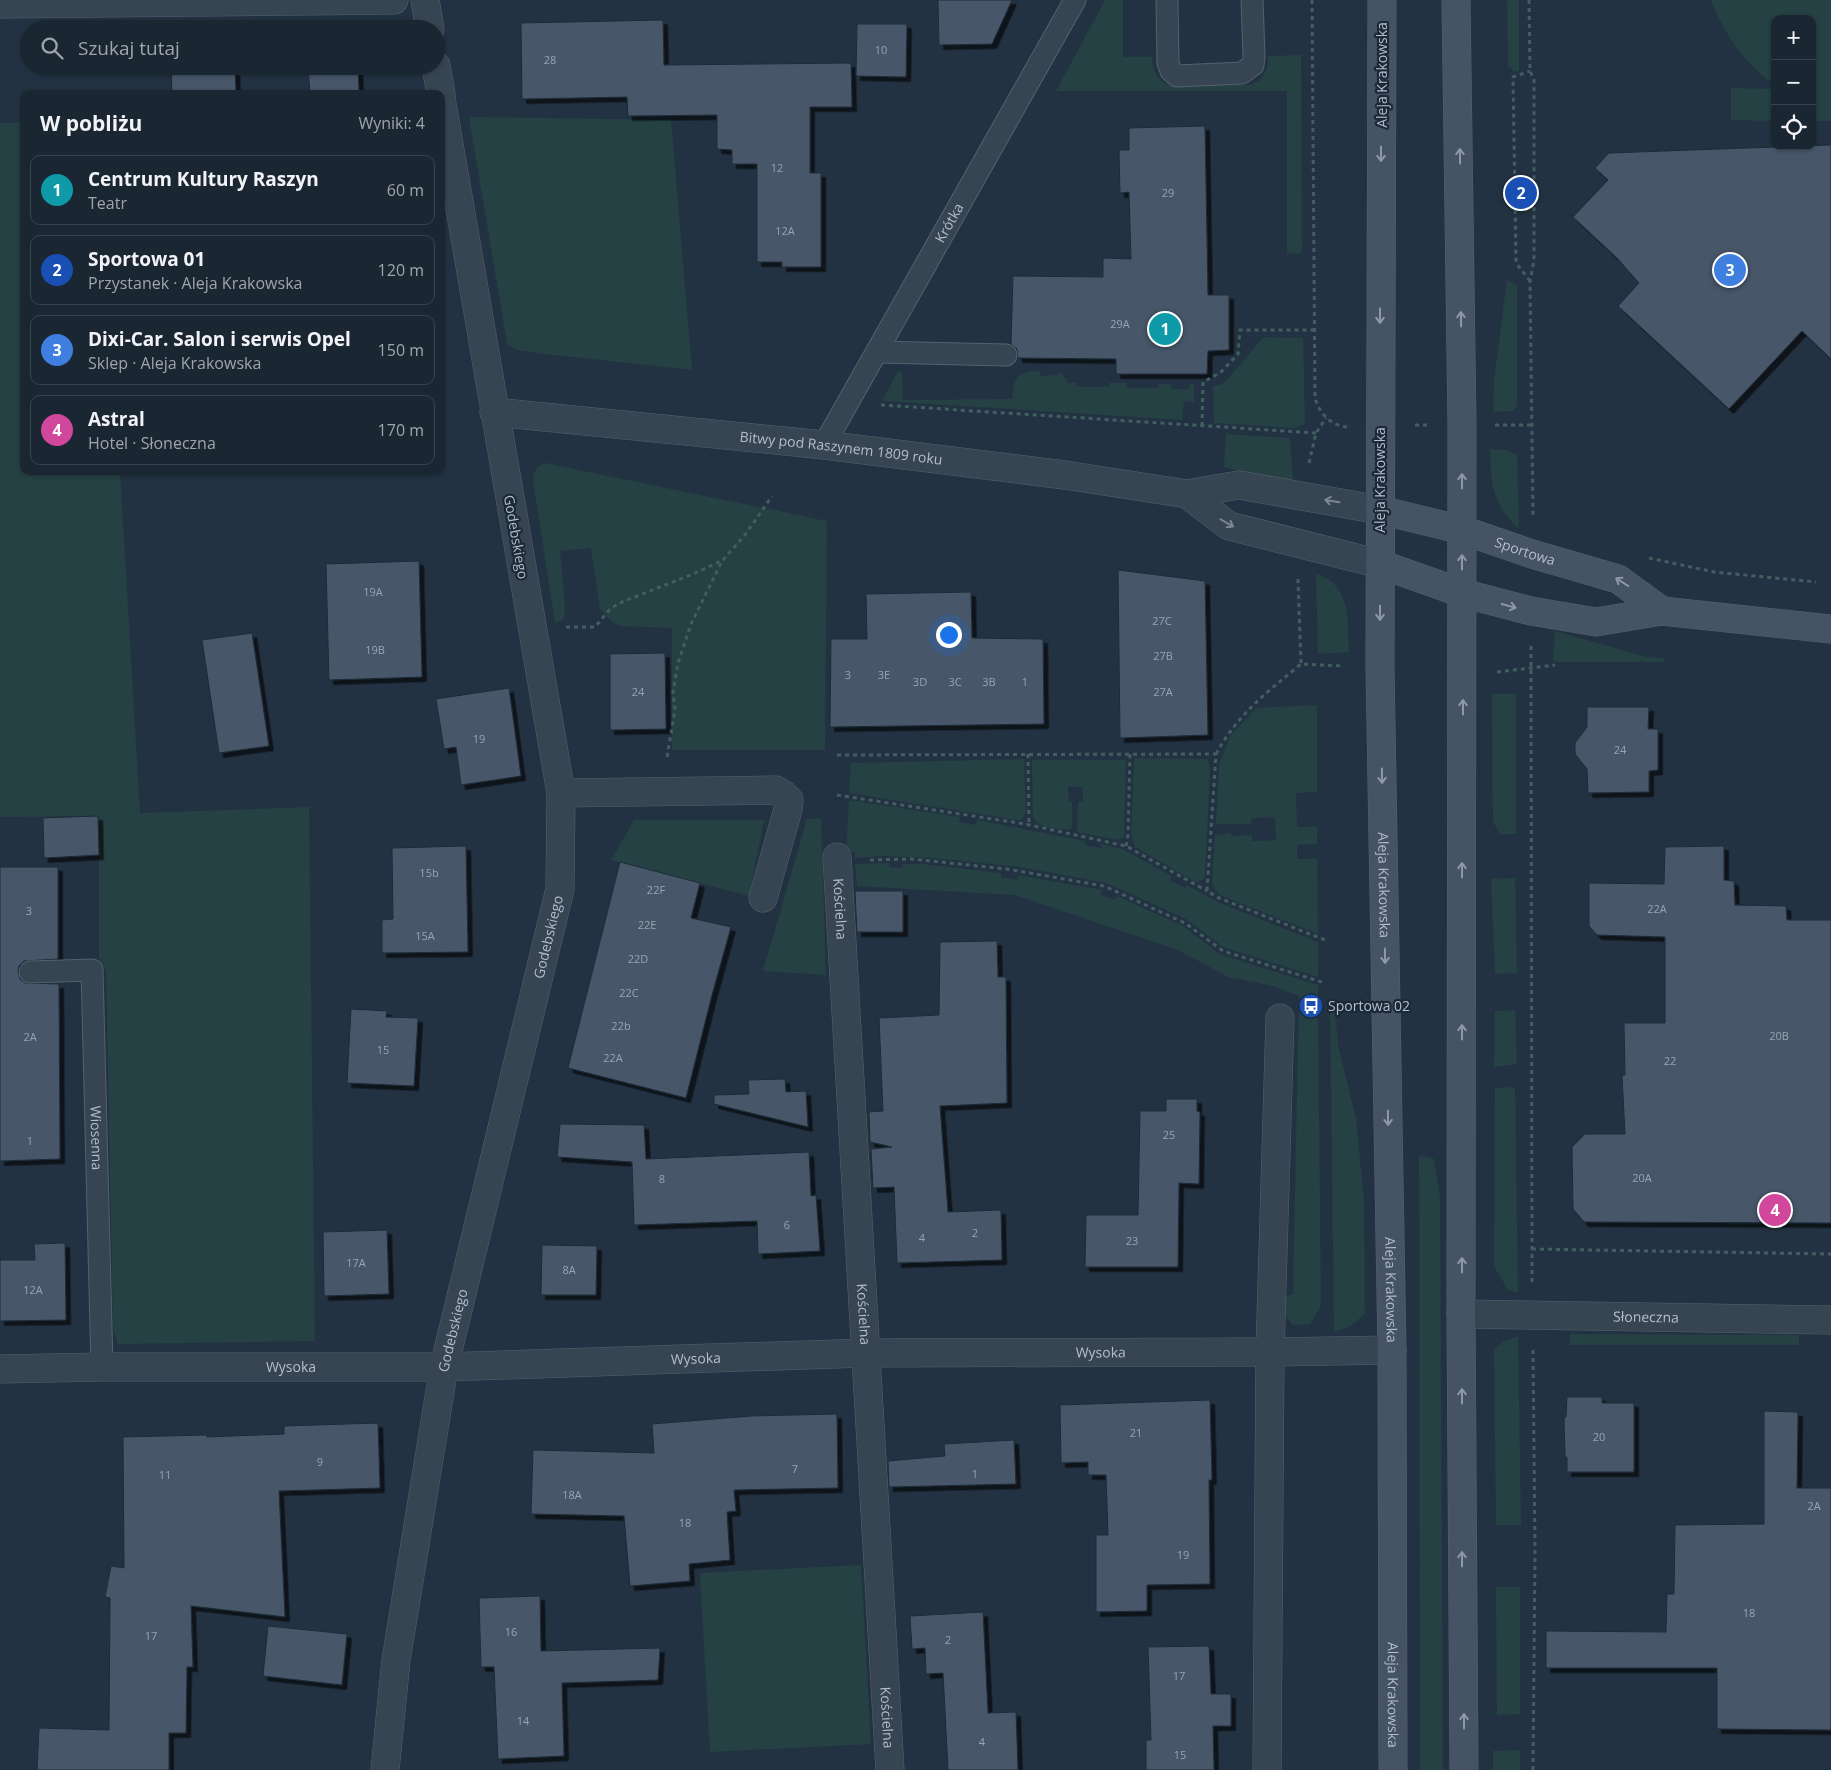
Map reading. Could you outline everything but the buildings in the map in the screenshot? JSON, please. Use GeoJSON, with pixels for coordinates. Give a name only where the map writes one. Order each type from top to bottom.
{"type":"FeatureCollection","features":[{"type":"Feature","properties":{"kind":"main road","name":"Aleja Krakowska"},"geometry":{"type":"LineString","coordinates":[[1382,0],[1380,667],[1392,1350],[1394,1770]]}},
{"type":"Feature","properties":{"kind":"main road"},"geometry":{"type":"LineString","coordinates":[[1456,0],[1462,425],[1461,1314],[1464,1770]]}},
{"type":"Feature","properties":{"kind":"main road","name":"Sportowa"},"geometry":{"type":"LineString","coordinates":[[1380,510],[1462,530],[1532,554],[1618,578],[1662,610]]}},
{"type":"Feature","properties":{"kind":"main road","name":"Sportowa"},"geometry":{"type":"LineString","coordinates":[[1380,564],[1462,593],[1531,611],[1596,622],[1662,610],[1831,629]]}},
{"type":"Feature","properties":{"kind":"street"},"geometry":{"type":"LineString","coordinates":[[0,4],[394,0]]}},
{"type":"Feature","properties":{"kind":"street"},"geometry":{"type":"LineString","coordinates":[[425,0],[428,20]]}},
{"type":"Feature","properties":{"kind":"street"},"geometry":{"type":"LineString","coordinates":[[437,75],[439,90]]}},
{"type":"Feature","properties":{"kind":"street","name":"Godebskiego"},"geometry":{"type":"LineString","coordinates":[[385,1770],[396,1660],[444,1366],[560,889],[561,793],[445,122]]}},
{"type":"Feature","properties":{"kind":"street","name":"Bitwy pod Raszynem 1809 roku"},"geometry":{"type":"LineString","coordinates":[[494,412],[824,445],[1065,475],[1187,494],[1239,485],[1380,510]]}},
{"type":"Feature","properties":{"kind":"street","name":"Bitwy pod Raszynem 1809 roku"},"geometry":{"type":"LineString","coordinates":[[1187,494],[1229,526],[1380,564]]}},
{"type":"Feature","properties":{"kind":"street"},"geometry":{"type":"LineString","coordinates":[[561,793],[776,790],[789,800],[788,809],[763,898]]}},
{"type":"Feature","properties":{"kind":"street","name":"Kościelna"},"geometry":{"type":"LineString","coordinates":[[837,861],[890,1770]]}},
{"type":"Feature","properties":{"kind":"street"},"geometry":{"type":"LineString","coordinates":[[1268,1770],[1270,1352],[1280,1018]]}},
{"type":"Feature","properties":{"kind":"street","name":"Słoneczna"},"geometry":{"type":"LineString","coordinates":[[1461,1314],[1831,1320]]}},
{"type":"Feature","properties":{"kind":"street","name":"Wysoka"},"geometry":{"type":"LineString","coordinates":[[0,1369],[444,1366],[865,1353],[1392,1350]]}},
{"type":"Feature","properties":{"kind":"lane","name":"Krótka"},"geometry":{"type":"LineString","coordinates":[[824,445],[1075,0]]}},
{"type":"Feature","properties":{"kind":"lane"},"geometry":{"type":"LineString","coordinates":[[1167,0],[1168,63],[1171,71],[1177,76],[1242,73],[1253,65],[1252,0]]}},
{"type":"Feature","properties":{"kind":"lane"},"geometry":{"type":"LineString","coordinates":[[877,352],[1006,355]]}},
{"type":"Feature","properties":{"kind":"lane","name":"Wiosenna"},"geometry":{"type":"LineString","coordinates":[[30,972],[92,970],[102,1367]]}},
{"type":"Feature","properties":{"kind":"path"},"geometry":{"type":"LineString","coordinates":[[1312,0],[1315,398],[1318,408],[1326,418],[1341,427],[1532,425]]}},
{"type":"Feature","properties":{"kind":"path"},"geometry":{"type":"LineString","coordinates":[[1529,0],[1530,71],[1534,80],[1534,260],[1530,282],[1533,518]]}},
{"type":"Feature","properties":{"kind":"path"},"geometry":{"type":"LineString","coordinates":[[1530,71],[1513,77],[1516,263],[1530,282]]}},
{"type":"Feature","properties":{"kind":"path"},"geometry":{"type":"LineString","coordinates":[[1202,426],[1202,382],[1220,373],[1238,354],[1240,330],[1315,330]]}},
{"type":"Feature","properties":{"kind":"path"},"geometry":{"type":"LineString","coordinates":[[876,405],[1316,433]]}},
{"type":"Feature","properties":{"kind":"path"},"geometry":{"type":"LineString","coordinates":[[1308,469],[1316,433],[1326,418]]}},
{"type":"Feature","properties":{"kind":"path"},"geometry":{"type":"LineString","coordinates":[[667,758],[668,742],[673,728],[675,710],[673,692],[678,663],[692,624],[722,560],[745,535],[772,496]]}},
{"type":"Feature","properties":{"kind":"path"},"geometry":{"type":"LineString","coordinates":[[1646,557],[1714,572],[1816,582]]}},
{"type":"Feature","properties":{"kind":"path"},"geometry":{"type":"LineString","coordinates":[[561,627],[595,627],[611,608],[622,602],[693,574],[722,560]]}},
{"type":"Feature","properties":{"kind":"path"},"geometry":{"type":"LineString","coordinates":[[1298,576],[1301,664]]}},
{"type":"Feature","properties":{"kind":"path"},"geometry":{"type":"LineString","coordinates":[[1531,642],[1532,1287]]}},
{"type":"Feature","properties":{"kind":"path"},"geometry":{"type":"LineString","coordinates":[[1207,891],[1216,754],[1227,734],[1251,706],[1301,664],[1344,666]]}},
{"type":"Feature","properties":{"kind":"path"},"geometry":{"type":"LineString","coordinates":[[1496,672],[1555,665]]}},
{"type":"Feature","properties":{"kind":"path"},"geometry":{"type":"LineString","coordinates":[[1028,754],[1029,825]]}},
{"type":"Feature","properties":{"kind":"path"},"geometry":{"type":"LineString","coordinates":[[1126,846],[1128,835],[1130,754]]}},
{"type":"Feature","properties":{"kind":"path"},"geometry":{"type":"LineString","coordinates":[[837,755],[1216,754]]}},
{"type":"Feature","properties":{"kind":"path"},"geometry":{"type":"LineString","coordinates":[[837,795],[1029,825],[1126,846],[1219,898],[1325,940]]}},
{"type":"Feature","properties":{"kind":"path"},"geometry":{"type":"LineString","coordinates":[[837,861],[912,859],[1007,870],[1104,886],[1185,923],[1223,951],[1325,983]]}},
{"type":"Feature","properties":{"kind":"path"},"geometry":{"type":"LineString","coordinates":[[1532,1249],[1831,1254]]}},
{"type":"Feature","properties":{"kind":"path"},"geometry":{"type":"LineString","coordinates":[[1533,1342],[1535,1561],[1533,1770]]}},
{"type":"Feature","properties":{"kind":"green space"},"geometry":{"type":"Polygon","coordinates":[[[1105,0],[1123,0],[1123,57],[1152,57],[1156,74],[1168,85],[1249,85],[1258,81],[1264,75],[1268,56],[1301,55],[1302,253],[1287,254],[1287,91],[1056,91],[1105,0]]]}},
{"type":"Feature","properties":{"kind":"green space"},"geometry":{"type":"Polygon","coordinates":[[[1507,0],[1519,0],[1519,72],[1512,71],[1512,68],[1508,67],[1507,0]]]}},
{"type":"Feature","properties":{"kind":"green space"},"geometry":{"type":"Polygon","coordinates":[[[1711,0],[1831,0],[1831,121],[1816,121],[1816,15],[1771,15],[1771,82],[1744,57],[1729,37],[1711,0]]]}},
{"type":"Feature","properties":{"kind":"green space"},"geometry":{"type":"Polygon","coordinates":[[[1731,88],[1771,89],[1771,121],[1731,120],[1731,88]]]}},
{"type":"Feature","properties":{"kind":"green space"},"geometry":{"type":"Polygon","coordinates":[[[469,117],[671,120],[692,370],[545,354],[517,350],[507,344],[469,117]]]}},
{"type":"Feature","properties":{"kind":"green space"},"geometry":{"type":"Polygon","coordinates":[[[0,123],[20,123],[20,475],[120,475],[140,813],[309,807],[315,1341],[118,1344],[113,1328],[106,971],[99,959],[99,816],[0,817],[0,123]]]}},
{"type":"Feature","properties":{"kind":"green space"},"geometry":{"type":"Polygon","coordinates":[[[1507,280],[1517,285],[1517,406],[1512,411],[1493,412],[1494,380],[1507,280]]]}},
{"type":"Feature","properties":{"kind":"green space"},"geometry":{"type":"Polygon","coordinates":[[[1264,337],[1303,338],[1305,424],[1295,428],[1214,423],[1213,386],[1223,384],[1264,337]]]}},
{"type":"Feature","properties":{"kind":"green space"},"geometry":{"type":"Polygon","coordinates":[[[898,371],[902,372],[903,400],[1012,399],[1015,381],[1021,375],[1039,371],[1041,376],[1059,375],[1060,371],[1069,383],[1076,383],[1077,387],[1109,387],[1109,383],[1126,383],[1127,388],[1159,388],[1159,384],[1171,384],[1172,389],[1189,389],[1190,384],[1194,384],[1194,402],[1184,401],[1182,420],[882,401],[898,371]]]}},
{"type":"Feature","properties":{"kind":"green space"},"geometry":{"type":"Polygon","coordinates":[[[1226,434],[1290,438],[1293,480],[1267,479],[1224,467],[1226,434]]]}},
{"type":"Feature","properties":{"kind":"green space"},"geometry":{"type":"Polygon","coordinates":[[[1490,449],[1507,450],[1517,455],[1519,529],[1503,511],[1498,502],[1492,483],[1490,449]]]}},
{"type":"Feature","properties":{"kind":"green space"},"geometry":{"type":"Polygon","coordinates":[[[545,463],[827,521],[825,750],[672,750],[672,628],[619,626],[610,620],[600,609],[591,548],[560,551],[565,609],[563,620],[555,622],[533,481],[536,470],[545,463]]]}},
{"type":"Feature","properties":{"kind":"green space"},"geometry":{"type":"Polygon","coordinates":[[[1316,574],[1328,579],[1342,595],[1347,617],[1349,652],[1318,654],[1316,574]]]}},
{"type":"Feature","properties":{"kind":"green space"},"geometry":{"type":"Polygon","coordinates":[[[1555,631],[1647,657],[1664,658],[1664,662],[1553,662],[1555,631]]]}},
{"type":"Feature","properties":{"kind":"green space"},"geometry":{"type":"Polygon","coordinates":[[[1492,694],[1516,694],[1516,833],[1501,835],[1493,822],[1492,694]]]}},
{"type":"Feature","properties":{"kind":"green space"},"geometry":{"type":"Polygon","coordinates":[[[1317,705],[1317,792],[1296,793],[1297,827],[1317,827],[1317,844],[1297,845],[1297,859],[1317,859],[1318,934],[1220,895],[1214,889],[1212,881],[1215,835],[1231,833],[1231,836],[1252,835],[1252,841],[1276,840],[1275,817],[1252,818],[1251,824],[1216,824],[1219,764],[1231,735],[1256,708],[1317,705]]]}},
{"type":"Feature","properties":{"kind":"green space"},"geometry":{"type":"Polygon","coordinates":[[[1134,758],[1208,759],[1210,769],[1204,879],[1197,882],[1194,881],[1135,847],[1131,835],[1134,758]]]}},
{"type":"Feature","properties":{"kind":"green space"},"geometry":{"type":"Polygon","coordinates":[[[1024,759],[1026,812],[1022,819],[1017,820],[849,793],[851,763],[1024,759]]]}},
{"type":"Feature","properties":{"kind":"green space"},"geometry":{"type":"Polygon","coordinates":[[[1032,760],[1126,760],[1124,836],[1118,840],[1077,832],[1078,802],[1083,801],[1083,787],[1068,787],[1069,801],[1072,802],[1072,828],[1068,830],[1053,828],[1038,823],[1033,815],[1032,760]]]}},
{"type":"Feature","properties":{"kind":"green space"},"geometry":{"type":"Polygon","coordinates":[[[849,800],[960,817],[959,822],[976,825],[977,820],[1085,841],[1085,845],[1101,848],[1102,844],[1122,849],[1172,876],[1170,880],[1185,888],[1187,885],[1220,903],[1318,942],[1318,977],[1223,947],[1186,919],[1106,883],[1020,867],[934,858],[884,856],[855,858],[855,852],[846,853],[849,800]]]}},
{"type":"Feature","properties":{"kind":"green space"},"geometry":{"type":"Polygon","coordinates":[[[807,819],[821,819],[826,975],[763,971],[807,819]]]}},
{"type":"Feature","properties":{"kind":"green space"},"geometry":{"type":"Polygon","coordinates":[[[634,820],[764,820],[749,896],[611,860],[634,820]]]}},
{"type":"Feature","properties":{"kind":"green space"},"geometry":{"type":"Polygon","coordinates":[[[889,863],[889,867],[902,868],[903,864],[922,864],[1001,873],[1001,877],[1017,880],[1018,875],[1102,890],[1101,895],[1115,900],[1117,896],[1183,926],[1221,955],[1318,985],[1318,998],[1304,999],[1305,1019],[1318,1018],[1321,1306],[1310,1324],[1293,1325],[1285,1315],[1286,1296],[1293,1294],[1299,996],[1273,986],[1228,977],[1178,950],[1015,895],[857,886],[855,864],[889,863]]]}},
{"type":"Feature","properties":{"kind":"green space"},"geometry":{"type":"Polygon","coordinates":[[[1515,878],[1517,973],[1495,974],[1491,879],[1515,878]]]}},
{"type":"Feature","properties":{"kind":"green space"},"geometry":{"type":"Polygon","coordinates":[[[1330,1001],[1334,1002],[1338,1045],[1356,1119],[1364,1202],[1365,1314],[1349,1327],[1334,1332],[1330,1001]]]}},
{"type":"Feature","properties":{"kind":"green space"},"geometry":{"type":"Polygon","coordinates":[[[1515,1010],[1517,1064],[1494,1067],[1495,1011],[1515,1010]]]}},
{"type":"Feature","properties":{"kind":"green space"},"geometry":{"type":"Polygon","coordinates":[[[1515,1087],[1518,1293],[1508,1290],[1494,1266],[1495,1088],[1515,1087]]]}},
{"type":"Feature","properties":{"kind":"green space"},"geometry":{"type":"Polygon","coordinates":[[[1419,1156],[1434,1159],[1440,1199],[1443,1770],[1420,1770],[1419,1156]]]}},
{"type":"Feature","properties":{"kind":"green space"},"geometry":{"type":"Polygon","coordinates":[[[1570,1334],[1799,1335],[1799,1345],[1570,1345],[1570,1334]]]}},
{"type":"Feature","properties":{"kind":"green space"},"geometry":{"type":"Polygon","coordinates":[[[1518,1336],[1521,1525],[1496,1525],[1494,1350],[1503,1342],[1518,1336]]]}},
{"type":"Feature","properties":{"kind":"green space"},"geometry":{"type":"Polygon","coordinates":[[[861,1565],[871,1744],[710,1752],[700,1573],[861,1565]]]}},
{"type":"Feature","properties":{"kind":"green space"},"geometry":{"type":"Polygon","coordinates":[[[1496,1587],[1520,1587],[1520,1714],[1497,1715],[1496,1587]]]}},
{"type":"Feature","properties":{"kind":"green space"},"geometry":{"type":"Polygon","coordinates":[[[1520,1750],[1520,1770],[1493,1770],[1493,1751],[1520,1750]]]}},
{"type":"Feature","properties":{"kind":"place","name":"Sportowa 01"},"geometry":{"type":"Point","coordinates":[1521,193]}},
{"type":"Feature","properties":{"kind":"place","name":"Dixi-Car. Salon i serwis Opel"},"geometry":{"type":"Point","coordinates":[1730,270]}},
{"type":"Feature","properties":{"kind":"place","name":"Centrum Kultury Raszyn"},"geometry":{"type":"Point","coordinates":[1165,329]}},
{"type":"Feature","properties":{"kind":"place","name":"Sportowa 02"},"geometry":{"type":"Point","coordinates":[1311,1006]}},
{"type":"Feature","properties":{"kind":"place","name":"Astral"},"geometry":{"type":"Point","coordinates":[1775,1210]}}]}
